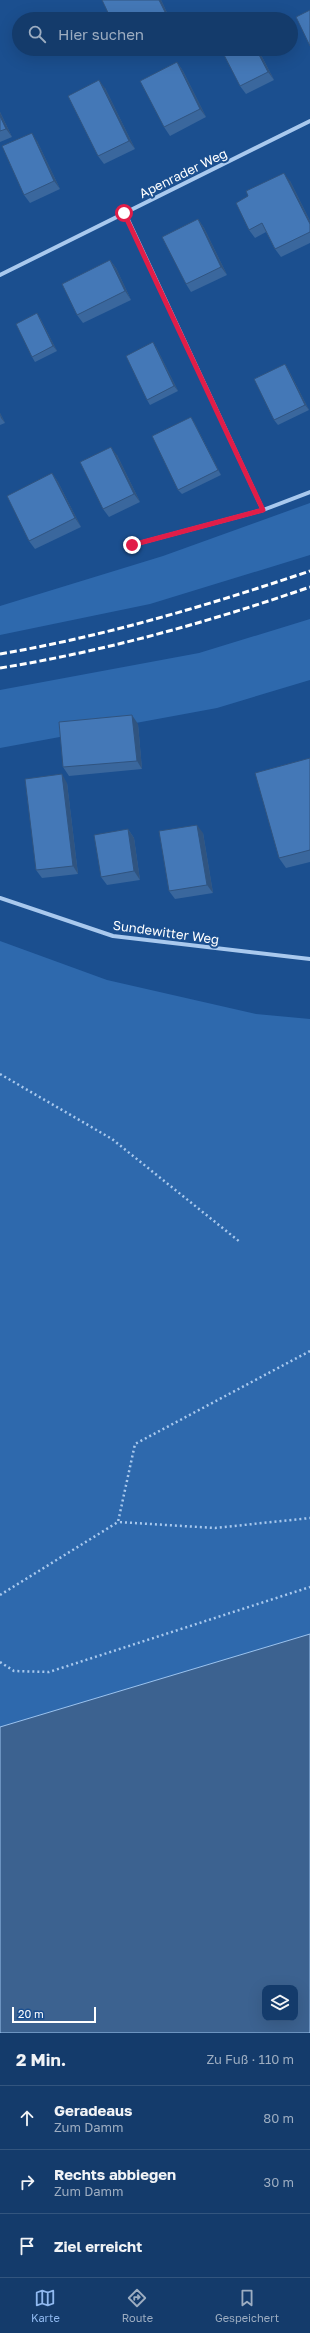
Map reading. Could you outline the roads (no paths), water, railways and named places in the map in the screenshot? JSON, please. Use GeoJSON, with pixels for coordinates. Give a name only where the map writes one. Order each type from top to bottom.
{"type":"FeatureCollection","features":[{"type":"Feature","properties":{"kind":"street","name":"Apenrader Weg"},"geometry":{"type":"LineString","coordinates":[[0,275],[310,121]]}},
{"type":"Feature","properties":{"kind":"street"},"geometry":{"type":"LineString","coordinates":[[124,213],[263,510]]}},
{"type":"Feature","properties":{"kind":"street"},"geometry":{"type":"LineString","coordinates":[[132,545],[263,510],[310,492]]}},
{"type":"Feature","properties":{"kind":"street","name":"Sundewitter Weg"},"geometry":{"type":"LineString","coordinates":[[0,898],[113,936],[310,959]]}},
{"type":"Feature","properties":{"kind":"railway"},"geometry":{"type":"LineString","coordinates":[[0,654],[40,647],[118,629],[234,596],[310,571]]}},
{"type":"Feature","properties":{"kind":"railway"},"geometry":{"type":"LineString","coordinates":[[0,668],[79,653],[157,634],[195,624],[310,587]]}}]}
